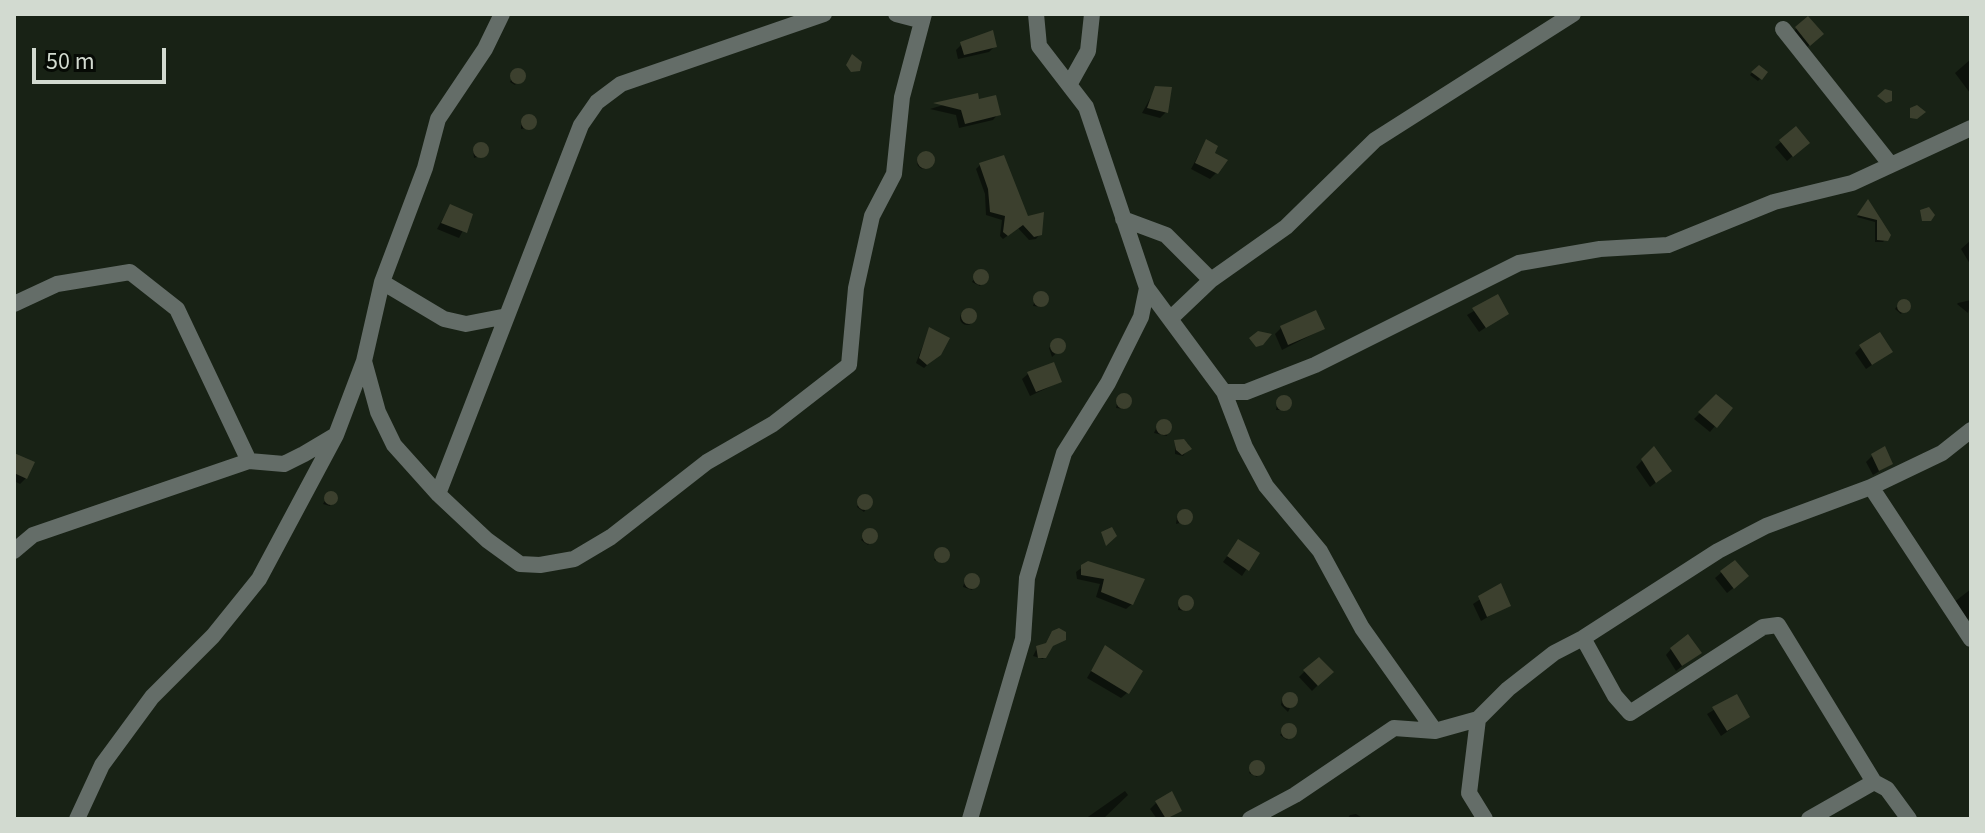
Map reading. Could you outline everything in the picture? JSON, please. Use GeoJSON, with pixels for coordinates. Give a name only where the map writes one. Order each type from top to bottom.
{"type":"FeatureCollection","features":[{"type":"Feature","properties":{"kind":"street"},"geometry":{"type":"LineString","coordinates":[[77,819],[102,765],[152,697],[213,636],[259,579],[336,435],[364,361],[382,282],[425,168],[438,119],[485,49],[502,14]]}},
{"type":"Feature","properties":{"kind":"street"},"geometry":{"type":"LineString","coordinates":[[438,494],[581,125],[597,102],[621,84],[824,14]]}},
{"type":"Feature","properties":{"kind":"street"},"geometry":{"type":"LineString","coordinates":[[364,361],[378,412],[394,445],[438,494],[487,540],[520,564],[555,564],[574,559],[611,537],[707,462],[773,424],[849,365],[856,288],[872,216],[894,174],[902,97],[922,17],[896,14]]}},
{"type":"Feature","properties":{"kind":"street"},"geometry":{"type":"LineString","coordinates":[[1036,14],[1039,46],[1086,107],[1147,288],[1224,392],[1245,447],[1266,486],[1320,551],[1362,628],[1435,731]]}},
{"type":"Feature","properties":{"kind":"street"},"geometry":{"type":"LineString","coordinates":[[1069,85],[1088,51],[1092,14]]}},
{"type":"Feature","properties":{"kind":"street"},"geometry":{"type":"LineString","coordinates":[[1170,319],[1211,280],[1286,227],[1375,140],[1573,14]]}},
{"type":"Feature","properties":{"kind":"street"},"geometry":{"type":"LineString","coordinates":[[1783,29],[1891,165]]}},
{"type":"Feature","properties":{"kind":"street"},"geometry":{"type":"LineString","coordinates":[[1224,392],[1246,392],[1315,365],[1519,263],[1600,249],[1668,245],[1774,202],[1852,183],[1971,128]]}},
{"type":"Feature","properties":{"kind":"street"},"geometry":{"type":"LineString","coordinates":[[1123,219],[1166,235],[1211,280]]}},
{"type":"Feature","properties":{"kind":"street"},"geometry":{"type":"LineString","coordinates":[[14,304],[57,284],[130,272],[177,309],[249,461]]}},
{"type":"Feature","properties":{"kind":"street"},"geometry":{"type":"LineString","coordinates":[[382,282],[444,319],[466,324],[507,316]]}},
{"type":"Feature","properties":{"kind":"street"},"geometry":{"type":"LineString","coordinates":[[970,819],[1023,639],[1027,578],[1064,453],[1108,383],[1141,317],[1147,288]]}},
{"type":"Feature","properties":{"kind":"street"},"geometry":{"type":"LineString","coordinates":[[1250,819],[1295,795],[1394,728],[1435,731],[1478,719],[1508,689],[1554,653],[1583,638],[1718,551],[1754,532],[1871,487],[1942,453],[1971,430]]}},
{"type":"Feature","properties":{"kind":"street"},"geometry":{"type":"LineString","coordinates":[[14,551],[33,535],[249,461],[284,464],[336,435]]}},
{"type":"Feature","properties":{"kind":"street"},"geometry":{"type":"LineString","coordinates":[[1871,487],[1971,639]]}},
{"type":"Feature","properties":{"kind":"street"},"geometry":{"type":"LineString","coordinates":[[1583,638],[1615,696],[1630,713],[1763,627],[1778,625],[1874,782],[1887,789],[1909,819]]}},
{"type":"Feature","properties":{"kind":"street"},"geometry":{"type":"LineString","coordinates":[[1478,719],[1469,793],[1485,819]]}},
{"type":"Feature","properties":{"kind":"street"},"geometry":{"type":"LineString","coordinates":[[1809,819],[1874,782]]}},
{"type":"Feature","properties":{"kind":"building"},"geometry":{"type":"Polygon","coordinates":[[[1808,16],[1824,34],[1810,46],[1795,27],[1808,16]]]}},
{"type":"Feature","properties":{"kind":"building"},"geometry":{"type":"Polygon","coordinates":[[[993,30],[997,47],[964,55],[960,42],[993,30]]]}},
{"type":"Feature","properties":{"kind":"building"},"geometry":{"type":"Polygon","coordinates":[[[852,54],[862,62],[860,71],[851,72],[846,65],[852,54]]]}},
{"type":"Feature","properties":{"kind":"building"},"geometry":{"type":"Polygon","coordinates":[[[1759,65],[1768,72],[1762,80],[1751,72],[1759,65]]]}},
{"type":"Feature","properties":{"kind":"building"},"geometry":{"type":"Polygon","coordinates":[[[518,68],[526,76],[518,84],[510,76],[518,68]]]}},
{"type":"Feature","properties":{"kind":"building"},"geometry":{"type":"Polygon","coordinates":[[[1155,86],[1172,87],[1168,113],[1147,108],[1155,86]]]}},
{"type":"Feature","properties":{"kind":"building"},"geometry":{"type":"Polygon","coordinates":[[[1885,89],[1892,91],[1892,101],[1886,103],[1877,96],[1885,89]]]}},
{"type":"Feature","properties":{"kind":"building"},"geometry":{"type":"Polygon","coordinates":[[[978,93],[979,99],[996,95],[1001,115],[965,124],[961,110],[933,103],[978,93]]]}},
{"type":"Feature","properties":{"kind":"building"},"geometry":{"type":"Polygon","coordinates":[[[1917,105],[1926,112],[1917,119],[1910,118],[1910,108],[1917,105]]]}},
{"type":"Feature","properties":{"kind":"building"},"geometry":{"type":"Polygon","coordinates":[[[529,114],[535,116],[535,128],[529,130],[523,128],[521,122],[523,116],[529,114]]]}},
{"type":"Feature","properties":{"kind":"building"},"geometry":{"type":"Polygon","coordinates":[[[1796,126],[1810,143],[1793,157],[1779,140],[1796,126]]]}},
{"type":"Feature","properties":{"kind":"building"},"geometry":{"type":"Polygon","coordinates":[[[1206,139],[1218,146],[1215,153],[1228,160],[1218,174],[1195,163],[1206,139]]]}},
{"type":"Feature","properties":{"kind":"building"},"geometry":{"type":"Polygon","coordinates":[[[478,142],[484,142],[489,150],[487,156],[478,158],[473,153],[473,147],[478,142]]]}},
{"type":"Feature","properties":{"kind":"building"},"geometry":{"type":"Polygon","coordinates":[[[926,151],[935,160],[926,169],[917,160],[926,151]]]}},
{"type":"Feature","properties":{"kind":"building"},"geometry":{"type":"Polygon","coordinates":[[[1004,155],[1028,216],[1044,212],[1042,235],[1034,237],[1023,225],[1008,236],[1003,232],[1005,216],[990,212],[988,189],[979,163],[1004,155]]]}},
{"type":"Feature","properties":{"kind":"building"},"geometry":{"type":"Polygon","coordinates":[[[1868,199],[1891,235],[1888,241],[1877,240],[1877,220],[1857,215],[1868,199]]]}},
{"type":"Feature","properties":{"kind":"building"},"geometry":{"type":"Polygon","coordinates":[[[450,204],[473,214],[467,233],[441,223],[450,204]]]}},
{"type":"Feature","properties":{"kind":"building"},"geometry":{"type":"Polygon","coordinates":[[[1929,207],[1935,215],[1931,221],[1922,221],[1920,210],[1929,207]]]}},
{"type":"Feature","properties":{"kind":"building"},"geometry":{"type":"Polygon","coordinates":[[[981,269],[987,271],[987,283],[981,285],[975,283],[973,277],[975,271],[981,269]]]}},
{"type":"Feature","properties":{"kind":"building"},"geometry":{"type":"Polygon","coordinates":[[[1041,291],[1047,293],[1047,305],[1041,307],[1035,305],[1033,299],[1035,293],[1041,291]]]}},
{"type":"Feature","properties":{"kind":"building"},"geometry":{"type":"Polygon","coordinates":[[[1498,294],[1509,314],[1486,328],[1472,308],[1498,294]]]}},
{"type":"Feature","properties":{"kind":"building"},"geometry":{"type":"Polygon","coordinates":[[[1904,299],[1911,306],[1904,313],[1897,306],[1904,299]]]}},
{"type":"Feature","properties":{"kind":"building"},"geometry":{"type":"Polygon","coordinates":[[[966,308],[972,308],[977,316],[975,322],[966,324],[961,319],[961,313],[966,308]]]}},
{"type":"Feature","properties":{"kind":"building"},"geometry":{"type":"Polygon","coordinates":[[[1316,310],[1325,329],[1288,345],[1280,326],[1316,310]]]}},
{"type":"Feature","properties":{"kind":"building"},"geometry":{"type":"Polygon","coordinates":[[[929,327],[950,338],[941,355],[927,365],[919,358],[929,327]]]}},
{"type":"Feature","properties":{"kind":"building"},"geometry":{"type":"Polygon","coordinates":[[[1258,331],[1272,334],[1263,345],[1256,347],[1249,338],[1258,331]]]}},
{"type":"Feature","properties":{"kind":"building"},"geometry":{"type":"Polygon","coordinates":[[[1880,332],[1893,352],[1872,365],[1859,345],[1880,332]]]}},
{"type":"Feature","properties":{"kind":"building"},"geometry":{"type":"Polygon","coordinates":[[[1055,338],[1061,338],[1066,346],[1064,352],[1055,354],[1050,349],[1050,343],[1055,338]]]}},
{"type":"Feature","properties":{"kind":"building"},"geometry":{"type":"Polygon","coordinates":[[[1054,362],[1062,382],[1036,392],[1027,372],[1054,362]]]}},
{"type":"Feature","properties":{"kind":"building"},"geometry":{"type":"Polygon","coordinates":[[[1124,393],[1130,395],[1130,407],[1124,409],[1118,407],[1116,401],[1118,395],[1124,393]]]}},
{"type":"Feature","properties":{"kind":"building"},"geometry":{"type":"Polygon","coordinates":[[[1716,394],[1733,408],[1717,428],[1698,412],[1716,394]]]}},
{"type":"Feature","properties":{"kind":"building"},"geometry":{"type":"Polygon","coordinates":[[[1284,395],[1290,397],[1290,409],[1284,411],[1278,409],[1276,403],[1278,397],[1284,395]]]}},
{"type":"Feature","properties":{"kind":"building"},"geometry":{"type":"Polygon","coordinates":[[[1161,419],[1167,419],[1172,427],[1170,433],[1161,435],[1156,430],[1156,424],[1161,419]]]}},
{"type":"Feature","properties":{"kind":"building"},"geometry":{"type":"Polygon","coordinates":[[[1184,439],[1192,449],[1182,455],[1176,450],[1174,440],[1184,439]]]}},
{"type":"Feature","properties":{"kind":"building"},"geometry":{"type":"Polygon","coordinates":[[[1654,446],[1672,471],[1656,483],[1641,459],[1654,446]]]}},
{"type":"Feature","properties":{"kind":"building"},"geometry":{"type":"Polygon","coordinates":[[[1885,446],[1893,464],[1879,471],[1871,454],[1885,446]]]}},
{"type":"Feature","properties":{"kind":"building"},"geometry":{"type":"Polygon","coordinates":[[[14,453],[35,462],[27,479],[14,473],[14,453]]]}},
{"type":"Feature","properties":{"kind":"building"},"geometry":{"type":"Polygon","coordinates":[[[331,491],[338,498],[331,505],[324,498],[331,491]]]}},
{"type":"Feature","properties":{"kind":"building"},"geometry":{"type":"Polygon","coordinates":[[[862,494],[868,494],[873,502],[871,508],[862,510],[857,505],[857,499],[862,494]]]}},
{"type":"Feature","properties":{"kind":"building"},"geometry":{"type":"Polygon","coordinates":[[[1185,509],[1191,511],[1191,523],[1185,525],[1179,523],[1177,517],[1179,511],[1185,509]]]}},
{"type":"Feature","properties":{"kind":"building"},"geometry":{"type":"Polygon","coordinates":[[[1112,527],[1117,536],[1106,546],[1101,532],[1112,527]]]}},
{"type":"Feature","properties":{"kind":"building"},"geometry":{"type":"Polygon","coordinates":[[[867,528],[873,528],[878,536],[876,542],[867,544],[862,539],[862,533],[867,528]]]}},
{"type":"Feature","properties":{"kind":"building"},"geometry":{"type":"Polygon","coordinates":[[[1238,539],[1260,553],[1249,571],[1227,556],[1238,539]]]}},
{"type":"Feature","properties":{"kind":"building"},"geometry":{"type":"Polygon","coordinates":[[[942,547],[948,549],[948,561],[942,563],[936,561],[934,555],[936,549],[942,547]]]}},
{"type":"Feature","properties":{"kind":"building"},"geometry":{"type":"Polygon","coordinates":[[[1735,560],[1749,576],[1734,589],[1720,571],[1735,560]]]}},
{"type":"Feature","properties":{"kind":"building"},"geometry":{"type":"Polygon","coordinates":[[[1088,561],[1145,579],[1133,605],[1101,592],[1104,579],[1081,575],[1081,565],[1088,561]]]}},
{"type":"Feature","properties":{"kind":"building"},"geometry":{"type":"Polygon","coordinates":[[[972,573],[978,575],[978,587],[972,589],[966,587],[964,581],[966,575],[972,573]]]}},
{"type":"Feature","properties":{"kind":"building"},"geometry":{"type":"Polygon","coordinates":[[[1501,583],[1511,606],[1487,617],[1478,596],[1501,583]]]}},
{"type":"Feature","properties":{"kind":"building"},"geometry":{"type":"Polygon","coordinates":[[[1186,595],[1192,597],[1192,609],[1186,611],[1180,609],[1178,603],[1180,597],[1186,595]]]}},
{"type":"Feature","properties":{"kind":"building"},"geometry":{"type":"Polygon","coordinates":[[[1059,628],[1066,632],[1066,640],[1053,646],[1046,658],[1038,658],[1036,646],[1046,643],[1052,631],[1059,628]]]}},
{"type":"Feature","properties":{"kind":"building"},"geometry":{"type":"Polygon","coordinates":[[[1688,634],[1702,653],[1682,666],[1670,648],[1688,634]]]}},
{"type":"Feature","properties":{"kind":"building"},"geometry":{"type":"Polygon","coordinates":[[[1105,645],[1143,671],[1129,694],[1091,671],[1105,645]]]}},
{"type":"Feature","properties":{"kind":"building"},"geometry":{"type":"Polygon","coordinates":[[[1319,657],[1334,672],[1318,686],[1303,670],[1319,657]]]}},
{"type":"Feature","properties":{"kind":"building"},"geometry":{"type":"Polygon","coordinates":[[[1287,692],[1293,692],[1298,700],[1296,706],[1287,708],[1282,703],[1282,697],[1287,692]]]}},
{"type":"Feature","properties":{"kind":"building"},"geometry":{"type":"Polygon","coordinates":[[[1737,694],[1750,717],[1727,731],[1712,707],[1737,694]]]}},
{"type":"Feature","properties":{"kind":"building"},"geometry":{"type":"Polygon","coordinates":[[[1286,723],[1292,723],[1297,731],[1295,737],[1286,739],[1281,734],[1281,728],[1286,723]]]}},
{"type":"Feature","properties":{"kind":"building"},"geometry":{"type":"Polygon","coordinates":[[[1257,760],[1263,762],[1263,774],[1257,776],[1251,774],[1249,768],[1251,762],[1257,760]]]}},
{"type":"Feature","properties":{"kind":"building"},"geometry":{"type":"Polygon","coordinates":[[[1172,791],[1182,811],[1166,819],[1155,801],[1172,791]]]}}]}
